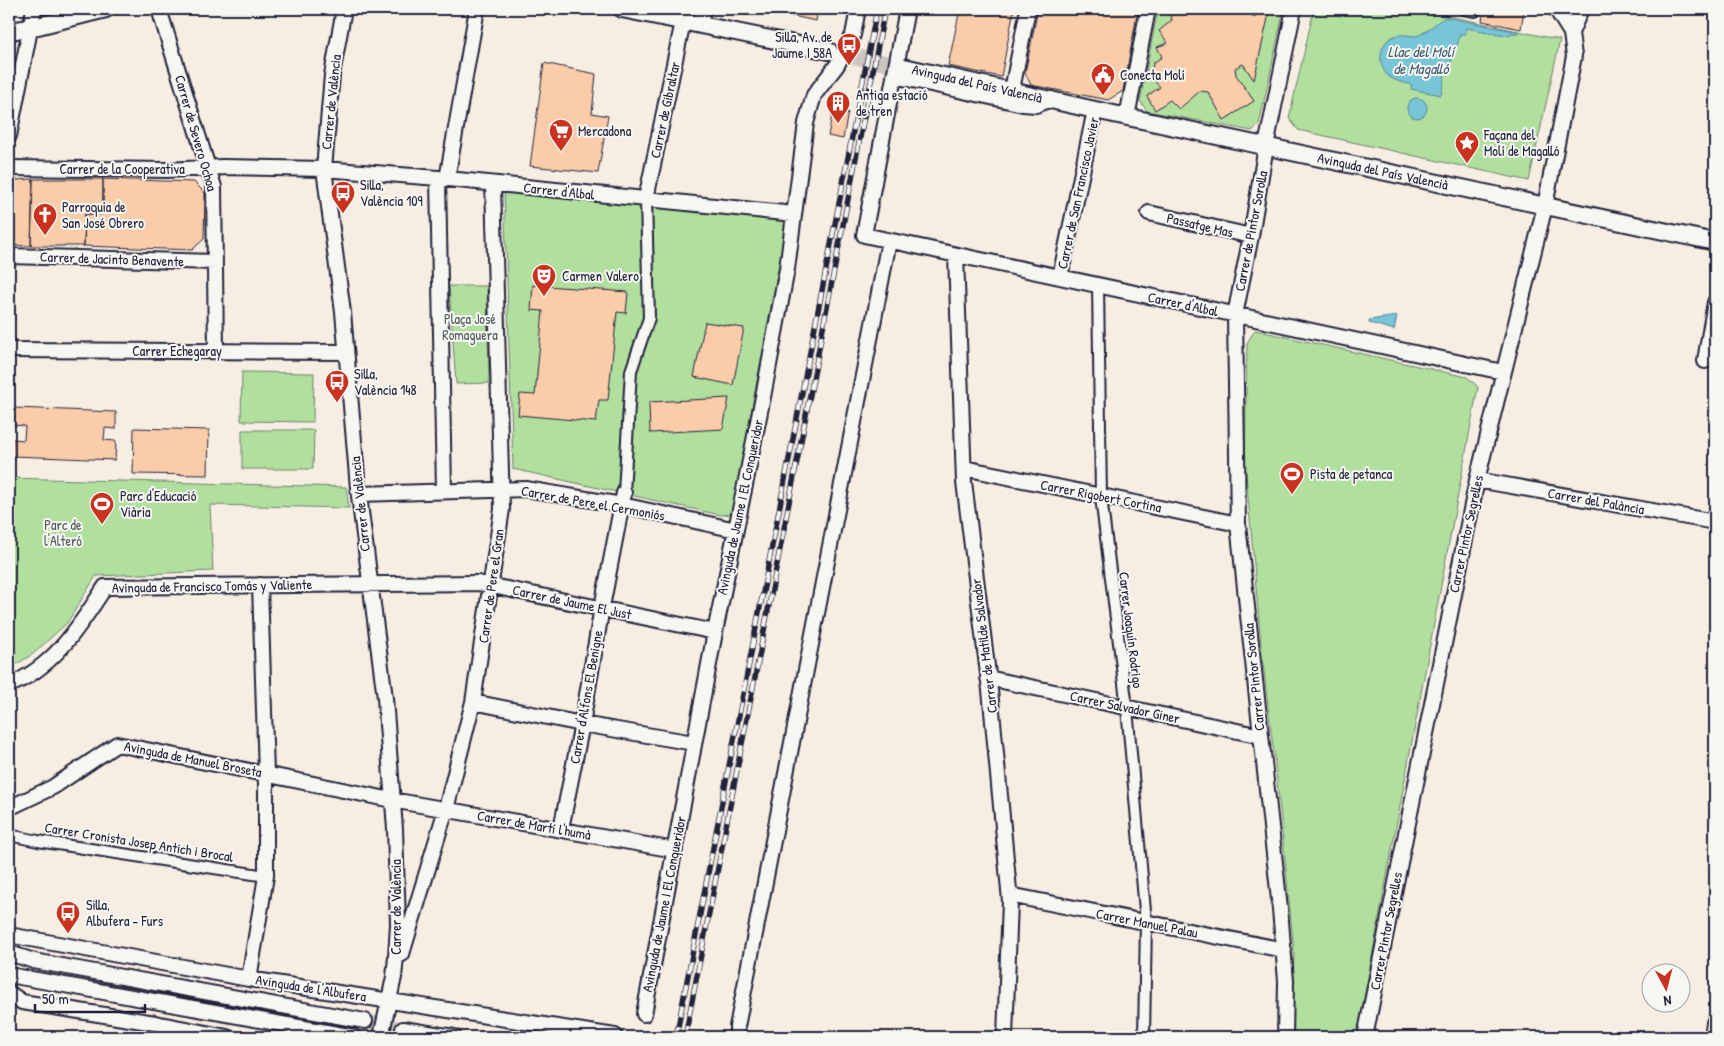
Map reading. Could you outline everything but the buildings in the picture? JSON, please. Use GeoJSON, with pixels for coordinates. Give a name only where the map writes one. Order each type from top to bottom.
{"type":"FeatureCollection","features":[{"type":"Feature","properties":{"kind":"street"},"geometry":{"type":"LineString","coordinates":[[9,136],[34,9]]}},
{"type":"Feature","properties":{"kind":"street"},"geometry":{"type":"LineString","coordinates":[[9,31],[30,28],[106,9]]}},
{"type":"Feature","properties":{"kind":"street","name":"Carrer de Severo Ochoa"},"geometry":{"type":"LineString","coordinates":[[159,9],[214,187],[216,351]]}},
{"type":"Feature","properties":{"kind":"street","name":"Carrer de València"},"geometry":{"type":"LineString","coordinates":[[344,9],[332,75],[324,169],[336,252],[369,584],[385,698],[396,851],[398,924],[394,977],[381,1037]]}},
{"type":"Feature","properties":{"kind":"street"},"geometry":{"type":"LineString","coordinates":[[444,491],[443,178],[477,9]]}},
{"type":"Feature","properties":{"kind":"street"},"geometry":{"type":"LineString","coordinates":[[622,9],[684,21],[701,17],[829,51]]}},
{"type":"Feature","properties":{"kind":"street","name":"Avinguda de Jaume I El Conqueridor"},"geometry":{"type":"LineString","coordinates":[[644,1014],[715,632],[787,269],[806,123],[814,95],[838,65],[853,35],[858,9]]}},
{"type":"Feature","properties":{"kind":"street"},"geometry":{"type":"LineString","coordinates":[[899,71],[908,9]]}},
{"type":"Feature","properties":{"kind":"street"},"geometry":{"type":"LineString","coordinates":[[1012,90],[1028,9]]}},
{"type":"Feature","properties":{"kind":"street"},"geometry":{"type":"LineString","coordinates":[[1127,116],[1148,9]]}},
{"type":"Feature","properties":{"kind":"street","name":"Carrer de Pintor Sorolla"},"geometry":{"type":"LineString","coordinates":[[1235,315],[1252,236],[1266,146],[1294,9]]}},
{"type":"Feature","properties":{"kind":"street"},"geometry":{"type":"LineString","coordinates":[[1464,9],[1475,11]]}},
{"type":"Feature","properties":{"kind":"street","name":"Carrer Pintor Segrelles"},"geometry":{"type":"LineString","coordinates":[[1365,1037],[1477,480],[1545,206],[1574,56],[1571,33],[1556,9]]}},
{"type":"Feature","properties":{"kind":"street","name":"Carrer Pintor Segrelles"},"geometry":{"type":"LineString","coordinates":[[1571,33],[1581,9]]}},
{"type":"Feature","properties":{"kind":"street","name":"Carrer de Gibraltar"},"geometry":{"type":"LineString","coordinates":[[646,199],[684,21]]}},
{"type":"Feature","properties":{"kind":"street","name":"Carrer d'Albal"},"geometry":{"type":"LineString","coordinates":[[899,71],[864,235],[1503,372]]}},
{"type":"Feature","properties":{"kind":"street","name":"Avinguda del País Valencià"},"geometry":{"type":"LineString","coordinates":[[899,71],[1012,90],[1095,110],[1715,242]]}},
{"type":"Feature","properties":{"kind":"street","name":"Avinguda del País Valencià"},"geometry":{"type":"LineString","coordinates":[[899,71],[1023,104],[1036,105],[1051,100]]}},
{"type":"Feature","properties":{"kind":"street","name":"Carrer de San Francisco Javier"},"geometry":{"type":"LineString","coordinates":[[1060,277],[1095,110]]}},
{"type":"Feature","properties":{"kind":"street","name":"Carrer de la Cooperativa"},"geometry":{"type":"LineString","coordinates":[[9,168],[167,170],[223,167],[324,169]]}},
{"type":"Feature","properties":{"kind":"street","name":"Carrer d'Albal"},"geometry":{"type":"LineString","coordinates":[[324,169],[443,178],[794,214]]}},
{"type":"Feature","properties":{"kind":"street","name":"Carrer de Pere el Gran"},"geometry":{"type":"LineString","coordinates":[[394,977],[446,809],[473,702],[502,510],[493,184]]}},
{"type":"Feature","properties":{"kind":"street"},"geometry":{"type":"LineString","coordinates":[[623,499],[630,371],[649,318],[646,199]]}},
{"type":"Feature","properties":{"kind":"street","name":"Passatge Mas"},"geometry":{"type":"LineString","coordinates":[[1149,213],[1252,236]]}},
{"type":"Feature","properties":{"kind":"street"},"geometry":{"type":"LineString","coordinates":[[737,1037],[737,1027],[889,241]]}},
{"type":"Feature","properties":{"kind":"street","name":"Carrer de Matilde Salvador"},"geometry":{"type":"LineString","coordinates":[[956,255],[964,468],[1010,895],[1005,1037]]}},
{"type":"Feature","properties":{"kind":"street","name":"Carrer de Jacinto Benavente"},"geometry":{"type":"LineString","coordinates":[[9,256],[215,262]]}},
{"type":"Feature","properties":{"kind":"street","name":"Carrer Joaquín Rodrigo"},"geometry":{"type":"LineString","coordinates":[[1098,285],[1101,496],[1127,708],[1146,922],[1144,1037]]}},
{"type":"Feature","properties":{"kind":"street"},"geometry":{"type":"LineString","coordinates":[[1705,361],[1715,302]]}},
{"type":"Feature","properties":{"kind":"street","name":"Carrer Pintor Sorolla"},"geometry":{"type":"LineString","coordinates":[[1235,315],[1238,524],[1284,950],[1286,981],[1285,1037]]}},
{"type":"Feature","properties":{"kind":"street","name":"Carrer Echegaray"},"geometry":{"type":"LineString","coordinates":[[9,350],[346,352]]}},
{"type":"Feature","properties":{"kind":"street","name":"Carrer Rigobert Cortina"},"geometry":{"type":"LineString","coordinates":[[964,468],[1238,524]]}},
{"type":"Feature","properties":{"kind":"street","name":"Carrer del Palància"},"geometry":{"type":"LineString","coordinates":[[1477,480],[1715,522]]}},
{"type":"Feature","properties":{"kind":"street","name":"Carrer de Pere el Cermoniós"},"geometry":{"type":"LineString","coordinates":[[359,494],[526,489],[623,499],[736,530]]}},
{"type":"Feature","properties":{"kind":"street","name":"Carrer d'Alfons El Benigne"},"geometry":{"type":"LineString","coordinates":[[561,829],[623,499]]}},
{"type":"Feature","properties":{"kind":"street","name":"Carrer de Jaume El Just"},"geometry":{"type":"LineString","coordinates":[[369,584],[478,583],[715,632]]}},
{"type":"Feature","properties":{"kind":"street","name":"Avinguda de Francisco Tomás y Valiente"},"geometry":{"type":"LineString","coordinates":[[9,685],[18,682],[48,662],[75,632],[105,587],[369,584]]}},
{"type":"Feature","properties":{"kind":"street"},"geometry":{"type":"LineString","coordinates":[[249,979],[266,876],[266,774],[260,585]]}},
{"type":"Feature","properties":{"kind":"street","name":"Carrer Salvador Giner"},"geometry":{"type":"LineString","coordinates":[[988,678],[1261,736]]}},
{"type":"Feature","properties":{"kind":"street"},"geometry":{"type":"LineString","coordinates":[[473,702],[582,724],[694,743]]}},
{"type":"Feature","properties":{"kind":"street","name":"Avinguda de Manuel Broseta"},"geometry":{"type":"LineString","coordinates":[[9,808],[53,787],[117,744],[392,800]]}},
{"type":"Feature","properties":{"kind":"street","name":"Carrer de Martí l'humà"},"geometry":{"type":"LineString","coordinates":[[392,800],[675,850]]}},
{"type":"Feature","properties":{"kind":"street","name":"Carrer Cronista Josep Antich i Brocal"},"geometry":{"type":"LineString","coordinates":[[9,835],[266,876]]}},
{"type":"Feature","properties":{"kind":"street","name":"Carrer Manuel Palau"},"geometry":{"type":"LineString","coordinates":[[1010,895],[1284,950]]}},
{"type":"Feature","properties":{"kind":"street","name":"Avinguda de l'Albufera"},"geometry":{"type":"LineString","coordinates":[[9,935],[249,979],[615,1036]]}},
{"type":"Feature","properties":{"kind":"street","name":"Avinguda de l'Albufera"},"geometry":{"type":"LineString","coordinates":[[9,953],[34,961],[365,1021]]}},
{"type":"Feature","properties":{"kind":"street"},"geometry":{"type":"LineString","coordinates":[[9,975],[354,1037]]}},
{"type":"Feature","properties":{"kind":"street"},"geometry":{"type":"LineString","coordinates":[[9,993],[22,1002],[227,1037]]}},
{"type":"Feature","properties":{"kind":"street"},"geometry":{"type":"LineString","coordinates":[[1713,1037],[1715,1023]]}},
{"type":"Feature","properties":{"kind":"street"},"geometry":{"type":"LineString","coordinates":[[403,1029],[454,1037]]}},
{"type":"Feature","properties":{"kind":"green space"},"geometry":{"type":"Polygon","coordinates":[[[1158,9],[1284,9],[1259,125],[1252,131],[1147,111],[1140,101],[1158,9]]]}},
{"type":"Feature","properties":{"kind":"green space"},"geometry":{"type":"Polygon","coordinates":[[[1314,9],[1416,9],[1560,40],[1529,181],[1298,130],[1289,118],[1314,9]]]}},
{"type":"Feature","properties":{"kind":"green space"},"geometry":{"type":"Polygon","coordinates":[[[504,187],[786,218],[785,232],[732,514],[720,515],[513,469],[504,187]]]}},
{"type":"Feature","properties":{"kind":"green space","name":"Plaça José Romaguera"},"geometry":{"type":"Polygon","coordinates":[[[449,286],[487,286],[489,383],[456,384],[449,286]]]}},
{"type":"Feature","properties":{"kind":"green space"},"geometry":{"type":"Polygon","coordinates":[[[1255,330],[1467,377],[1478,387],[1357,1037],[1292,1037],[1294,951],[1262,655],[1245,463],[1247,343],[1255,330]]]}},
{"type":"Feature","properties":{"kind":"green space"},"geometry":{"type":"Polygon","coordinates":[[[242,372],[314,373],[313,422],[241,421],[242,372]]]}},
{"type":"Feature","properties":{"kind":"green space"},"geometry":{"type":"Polygon","coordinates":[[[242,430],[314,430],[313,469],[242,469],[242,430]]]}},
{"type":"Feature","properties":{"kind":"green space","name":"Parc de l'Alteró"},"geometry":{"type":"Polygon","coordinates":[[[9,478],[346,487],[349,508],[210,505],[213,571],[96,576],[67,623],[33,654],[9,669],[9,478]]]}},
{"type":"Feature","properties":{"kind":"water","name":"Llac del Molí de Magalló"},"geometry":{"type":"Polygon","coordinates":[[[1445,17],[1519,32],[1519,34],[1511,33],[1510,36],[1466,28],[1466,34],[1460,34],[1457,47],[1454,47],[1450,68],[1446,68],[1441,95],[1411,89],[1412,85],[1397,81],[1388,76],[1384,71],[1381,60],[1382,48],[1385,43],[1399,35],[1416,36],[1445,17]]]}},
{"type":"Feature","properties":{"kind":"water","name":"Llac del Molí de Magalló"},"geometry":{"type":"Polygon","coordinates":[[[1413,98],[1421,98],[1427,104],[1427,112],[1421,118],[1413,118],[1407,112],[1407,104],[1413,98]]]}},
{"type":"Feature","properties":{"kind":"water"},"geometry":{"type":"Polygon","coordinates":[[[1397,316],[1394,330],[1369,323],[1369,320],[1397,316]]]}},
{"type":"Feature","properties":{"kind":"tunnel"},"geometry":{"type":"LineString","coordinates":[[829,51],[904,67]]}},
{"type":"Feature","properties":{"kind":"tunnel"},"geometry":{"type":"LineString","coordinates":[[365,1021],[403,1029]]}},
{"type":"Feature","properties":{"kind":"railway"},"geometry":{"type":"LineString","coordinates":[[676,1037],[877,9]]}},
{"type":"Feature","properties":{"kind":"railway"},"geometry":{"type":"LineString","coordinates":[[685,1037],[885,9]]}},
{"type":"Feature","properties":{"kind":"place","name":"Silla, Av. de Jaume I 58A"},"geometry":{"type":"Point","coordinates":[849,66]}},
{"type":"Feature","properties":{"kind":"place","name":"Conecta Molí"},"geometry":{"type":"Point","coordinates":[1103,96]}},
{"type":"Feature","properties":{"kind":"place","name":"Antiga estació de tren"},"geometry":{"type":"Point","coordinates":[838,124]}},
{"type":"Feature","properties":{"kind":"place","name":"Mercadona"},"geometry":{"type":"Point","coordinates":[561,152]}},
{"type":"Feature","properties":{"kind":"place","name":"Façana del Molí de Magalló"},"geometry":{"type":"Point","coordinates":[1467,164]}},
{"type":"Feature","properties":{"kind":"place","name":"Silla, València 109"},"geometry":{"type":"Point","coordinates":[343,214]}},
{"type":"Feature","properties":{"kind":"place","name":"Parroquia de San José Obrero"},"geometry":{"type":"Point","coordinates":[45,236]}},
{"type":"Feature","properties":{"kind":"place","name":"Carmen Valero"},"geometry":{"type":"Point","coordinates":[544,297]}},
{"type":"Feature","properties":{"kind":"place","name":"Silla, València 148"},"geometry":{"type":"Point","coordinates":[337,403]}},
{"type":"Feature","properties":{"kind":"place","name":"Pista de petanca"},"geometry":{"type":"Point","coordinates":[1292,495]}},
{"type":"Feature","properties":{"kind":"place","name":"Parc d'Educació Viària"},"geometry":{"type":"Point","coordinates":[102,525]}},
{"type":"Feature","properties":{"kind":"place","name":"Silla, Albufera - Furs"},"geometry":{"type":"Point","coordinates":[68,934]}}]}
